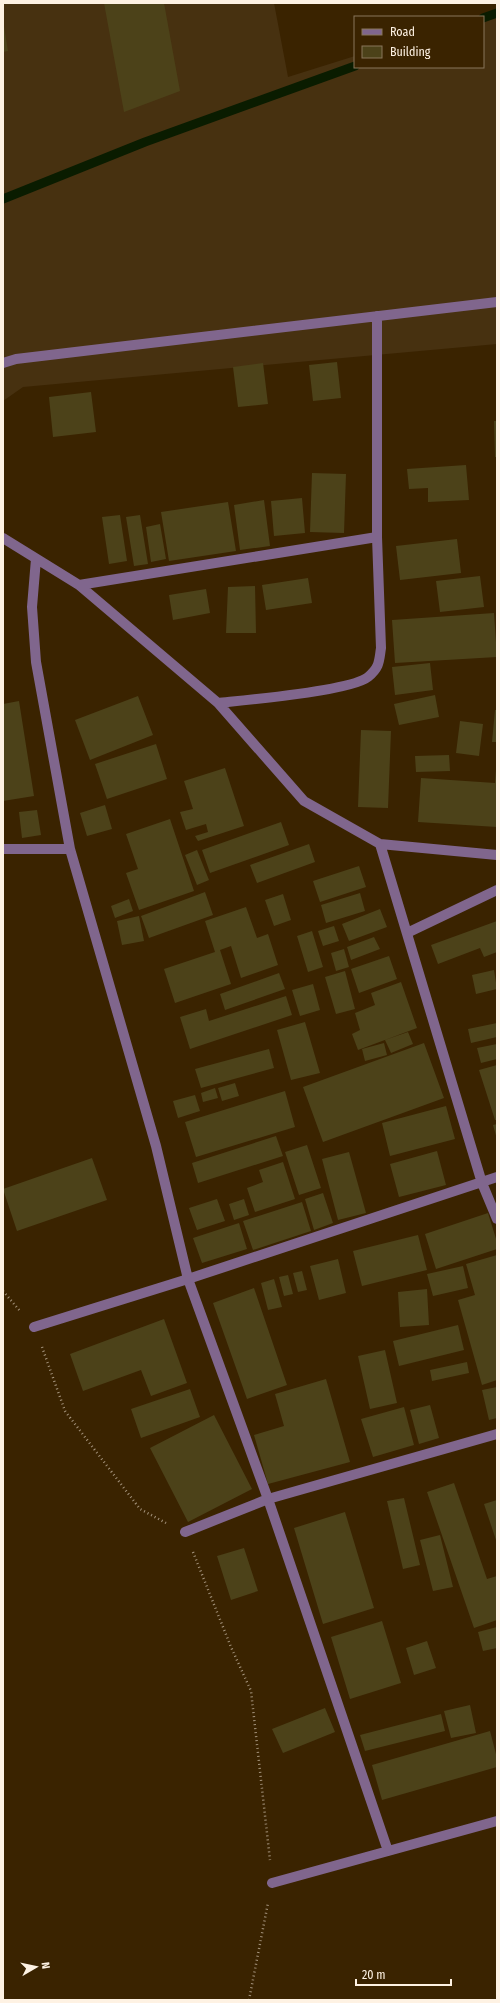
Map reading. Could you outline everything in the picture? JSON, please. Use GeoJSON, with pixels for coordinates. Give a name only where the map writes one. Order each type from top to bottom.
{"type":"FeatureCollection","features":[{"type":"Feature","properties":{"kind":"street"},"geometry":{"type":"LineString","coordinates":[[3,363],[24,358],[497,302]]}},
{"type":"Feature","properties":{"kind":"street"},"geometry":{"type":"LineString","coordinates":[[218,703],[345,686],[367,678],[379,665],[381,648],[377,537],[377,316]]}},
{"type":"Feature","properties":{"kind":"street"},"geometry":{"type":"LineString","coordinates":[[79,585],[377,537]]}},
{"type":"Feature","properties":{"kind":"street"},"geometry":{"type":"LineString","coordinates":[[3,538],[79,585],[218,703],[304,801],[380,844],[497,855]]}},
{"type":"Feature","properties":{"kind":"street"},"geometry":{"type":"LineString","coordinates":[[36,559],[32,607],[36,662],[70,849],[156,1146],[188,1280],[268,1499],[388,1851]]}},
{"type":"Feature","properties":{"kind":"street"},"geometry":{"type":"LineString","coordinates":[[380,844],[482,1183],[497,1219]]}},
{"type":"Feature","properties":{"kind":"street"},"geometry":{"type":"LineString","coordinates":[[3,849],[70,849]]}},
{"type":"Feature","properties":{"kind":"street"},"geometry":{"type":"LineString","coordinates":[[407,933],[497,890]]}},
{"type":"Feature","properties":{"kind":"street"},"geometry":{"type":"LineString","coordinates":[[34,1327],[188,1280],[497,1177]]}},
{"type":"Feature","properties":{"kind":"street"},"geometry":{"type":"LineString","coordinates":[[185,1532],[268,1499],[497,1434]]}},
{"type":"Feature","properties":{"kind":"street"},"geometry":{"type":"LineString","coordinates":[[272,1883],[497,1821]]}},
{"type":"Feature","properties":{"kind":"path"},"geometry":{"type":"LineString","coordinates":[[3,1291],[34,1327],[65,1411],[140,1509],[185,1532],[231,1647],[251,1691],[272,1883],[249,2000]]}},
{"type":"Feature","properties":{"kind":"shaded area"},"geometry":{"type":"Polygon","coordinates":[[[3,3],[274,3],[288,77],[354,56],[354,68],[484,68],[483,16],[497,12],[497,344],[23,387],[3,401],[3,3]]]}},
{"type":"Feature","properties":{"kind":"building"},"geometry":{"type":"Polygon","coordinates":[[[104,3],[164,3],[180,91],[124,112],[104,3]]]}},
{"type":"Feature","properties":{"kind":"building"},"geometry":{"type":"Polygon","coordinates":[[[3,20],[8,51],[3,52],[3,20]]]}},
{"type":"Feature","properties":{"kind":"building"},"geometry":{"type":"Polygon","coordinates":[[[337,362],[341,398],[313,401],[309,365],[337,362]]]}},
{"type":"Feature","properties":{"kind":"building"},"geometry":{"type":"Polygon","coordinates":[[[263,363],[268,404],[238,407],[233,367],[263,363]]]}},
{"type":"Feature","properties":{"kind":"building"},"geometry":{"type":"Polygon","coordinates":[[[91,392],[96,432],[53,437],[49,397],[91,392]]]}},
{"type":"Feature","properties":{"kind":"building"},"geometry":{"type":"Polygon","coordinates":[[[494,421],[497,421],[497,457],[495,457],[494,421]]]}},
{"type":"Feature","properties":{"kind":"building"},"geometry":{"type":"Polygon","coordinates":[[[466,465],[469,500],[428,502],[428,488],[409,489],[407,469],[466,465]]]}},
{"type":"Feature","properties":{"kind":"building"},"geometry":{"type":"Polygon","coordinates":[[[312,473],[346,474],[344,533],[310,532],[312,473]]]}},
{"type":"Feature","properties":{"kind":"building"},"geometry":{"type":"Polygon","coordinates":[[[302,498],[305,533],[274,536],[271,501],[302,498]]]}},
{"type":"Feature","properties":{"kind":"building"},"geometry":{"type":"Polygon","coordinates":[[[264,500],[270,546],[240,550],[234,505],[264,500]]]}},
{"type":"Feature","properties":{"kind":"building"},"geometry":{"type":"Polygon","coordinates":[[[228,502],[236,551],[169,561],[161,512],[228,502]]]}},
{"type":"Feature","properties":{"kind":"building"},"geometry":{"type":"Polygon","coordinates":[[[120,515],[127,561],[109,564],[102,517],[120,515]]]}},
{"type":"Feature","properties":{"kind":"building"},"geometry":{"type":"Polygon","coordinates":[[[140,515],[148,564],[134,566],[126,517],[140,515]]]}},
{"type":"Feature","properties":{"kind":"building"},"geometry":{"type":"Polygon","coordinates":[[[160,524],[166,559],[151,562],[146,527],[160,524]]]}},
{"type":"Feature","properties":{"kind":"building"},"geometry":{"type":"Polygon","coordinates":[[[457,539],[461,573],[400,580],[396,546],[457,539]]]}},
{"type":"Feature","properties":{"kind":"building"},"geometry":{"type":"Polygon","coordinates":[[[480,576],[484,607],[440,612],[436,581],[480,576]]]}},
{"type":"Feature","properties":{"kind":"building"},"geometry":{"type":"Polygon","coordinates":[[[308,578],[312,603],[266,610],[262,585],[308,578]]]}},
{"type":"Feature","properties":{"kind":"building"},"geometry":{"type":"Polygon","coordinates":[[[255,586],[256,633],[226,633],[228,587],[255,586]]]}},
{"type":"Feature","properties":{"kind":"building"},"geometry":{"type":"Polygon","coordinates":[[[206,589],[210,613],[173,620],[169,595],[206,589]]]}},
{"type":"Feature","properties":{"kind":"building"},"geometry":{"type":"Polygon","coordinates":[[[494,613],[497,657],[395,663],[392,620],[494,613]]]}},
{"type":"Feature","properties":{"kind":"building"},"geometry":{"type":"Polygon","coordinates":[[[430,663],[433,690],[395,695],[392,667],[430,663]]]}},
{"type":"Feature","properties":{"kind":"building"},"geometry":{"type":"Polygon","coordinates":[[[435,695],[439,717],[399,725],[394,704],[435,695]]]}},
{"type":"Feature","properties":{"kind":"building"},"geometry":{"type":"Polygon","coordinates":[[[138,696],[153,735],[90,760],[75,720],[138,696]]]}},
{"type":"Feature","properties":{"kind":"building"},"geometry":{"type":"Polygon","coordinates":[[[19,701],[34,796],[3,801],[3,704],[19,701]]]}},
{"type":"Feature","properties":{"kind":"building"},"geometry":{"type":"Polygon","coordinates":[[[495,710],[497,710],[497,742],[492,742],[495,710]]]}},
{"type":"Feature","properties":{"kind":"building"},"geometry":{"type":"Polygon","coordinates":[[[460,721],[483,724],[479,756],[456,753],[460,721]]]}},
{"type":"Feature","properties":{"kind":"building"},"geometry":{"type":"Polygon","coordinates":[[[361,730],[391,731],[388,808],[358,807],[361,730]]]}},
{"type":"Feature","properties":{"kind":"building"},"geometry":{"type":"Polygon","coordinates":[[[156,744],[167,779],[107,799],[95,764],[156,744]]]}},
{"type":"Feature","properties":{"kind":"building"},"geometry":{"type":"Polygon","coordinates":[[[449,755],[450,771],[416,772],[415,756],[449,755]]]}},
{"type":"Feature","properties":{"kind":"building"},"geometry":{"type":"Polygon","coordinates":[[[225,768],[244,826],[198,841],[195,836],[208,832],[206,824],[186,830],[180,812],[193,809],[184,781],[225,768]]]}},
{"type":"Feature","properties":{"kind":"building"},"geometry":{"type":"Polygon","coordinates":[[[496,769],[497,827],[418,822],[421,778],[495,783],[496,769]]]}},
{"type":"Feature","properties":{"kind":"building"},"geometry":{"type":"Polygon","coordinates":[[[105,805],[112,829],[87,836],[80,813],[105,805]]]}},
{"type":"Feature","properties":{"kind":"building"},"geometry":{"type":"Polygon","coordinates":[[[37,810],[41,835],[22,838],[19,812],[37,810]]]}},
{"type":"Feature","properties":{"kind":"building"},"geometry":{"type":"Polygon","coordinates":[[[170,819],[194,891],[139,910],[126,873],[138,869],[126,834],[170,819]]]}},
{"type":"Feature","properties":{"kind":"building"},"geometry":{"type":"Polygon","coordinates":[[[281,822],[289,845],[210,873],[202,850],[281,822]]]}},
{"type":"Feature","properties":{"kind":"building"},"geometry":{"type":"Polygon","coordinates":[[[309,844],[315,862],[257,883],[250,865],[309,844]]]}},
{"type":"Feature","properties":{"kind":"building"},"geometry":{"type":"Polygon","coordinates":[[[197,850],[209,880],[197,885],[185,855],[197,850]]]}},
{"type":"Feature","properties":{"kind":"building"},"geometry":{"type":"Polygon","coordinates":[[[359,866],[366,887],[320,902],[313,881],[359,866]]]}},
{"type":"Feature","properties":{"kind":"building"},"geometry":{"type":"Polygon","coordinates":[[[205,892],[213,915],[149,938],[141,916],[205,892]]]}},
{"type":"Feature","properties":{"kind":"building"},"geometry":{"type":"Polygon","coordinates":[[[360,893],[365,911],[326,923],[321,905],[360,893]]]}},
{"type":"Feature","properties":{"kind":"building"},"geometry":{"type":"Polygon","coordinates":[[[283,894],[291,920],[274,926],[265,900],[283,894]]]}},
{"type":"Feature","properties":{"kind":"building"},"geometry":{"type":"Polygon","coordinates":[[[129,899],[133,911],[115,918],[111,906],[129,899]]]}},
{"type":"Feature","properties":{"kind":"building"},"geometry":{"type":"Polygon","coordinates":[[[246,907],[257,938],[268,934],[278,965],[241,978],[231,946],[220,950],[231,984],[175,1003],[164,969],[215,952],[205,921],[246,907]]]}},
{"type":"Feature","properties":{"kind":"building"},"geometry":{"type":"Polygon","coordinates":[[[380,909],[387,927],[349,941],[342,924],[380,909]]]}},
{"type":"Feature","properties":{"kind":"building"},"geometry":{"type":"Polygon","coordinates":[[[139,916],[144,941],[122,945],[117,921],[139,916]]]}},
{"type":"Feature","properties":{"kind":"building"},"geometry":{"type":"Polygon","coordinates":[[[497,921],[497,952],[484,957],[480,948],[438,964],[431,945],[497,921]]]}},
{"type":"Feature","properties":{"kind":"building"},"geometry":{"type":"Polygon","coordinates":[[[334,926],[339,941],[323,946],[318,931],[334,926]]]}},
{"type":"Feature","properties":{"kind":"building"},"geometry":{"type":"Polygon","coordinates":[[[312,931],[323,967],[308,972],[297,936],[312,931]]]}},
{"type":"Feature","properties":{"kind":"building"},"geometry":{"type":"Polygon","coordinates":[[[374,937],[380,949],[351,960],[347,947],[374,937]]]}},
{"type":"Feature","properties":{"kind":"building"},"geometry":{"type":"Polygon","coordinates":[[[344,949],[349,967],[336,971],[331,953],[344,949]]]}},
{"type":"Feature","properties":{"kind":"building"},"geometry":{"type":"Polygon","coordinates":[[[389,956],[397,979],[359,993],[351,969],[389,956]]]}},
{"type":"Feature","properties":{"kind":"building"},"geometry":{"type":"Polygon","coordinates":[[[494,970],[497,989],[476,994],[472,975],[494,970]]]}},
{"type":"Feature","properties":{"kind":"building"},"geometry":{"type":"Polygon","coordinates":[[[345,971],[355,1009],[336,1014],[325,977],[345,971]]]}},
{"type":"Feature","properties":{"kind":"building"},"geometry":{"type":"Polygon","coordinates":[[[279,973],[285,989],[225,1010],[220,994],[279,973]]]}},
{"type":"Feature","properties":{"kind":"building"},"geometry":{"type":"Polygon","coordinates":[[[401,982],[417,1028],[358,1050],[352,1034],[360,1030],[355,1013],[375,1005],[371,993],[401,982]]]}},
{"type":"Feature","properties":{"kind":"building"},"geometry":{"type":"Polygon","coordinates":[[[313,984],[320,1010],[300,1016],[292,990],[313,984]]]}},
{"type":"Feature","properties":{"kind":"building"},"geometry":{"type":"Polygon","coordinates":[[[286,996],[292,1015],[190,1049],[180,1017],[206,1009],[209,1021],[286,996]]]}},
{"type":"Feature","properties":{"kind":"building"},"geometry":{"type":"Polygon","coordinates":[[[305,1022],[320,1073],[291,1080],[277,1030],[305,1022]]]}},
{"type":"Feature","properties":{"kind":"building"},"geometry":{"type":"Polygon","coordinates":[[[497,1023],[497,1037],[471,1043],[468,1029],[497,1023]]]}},
{"type":"Feature","properties":{"kind":"building"},"geometry":{"type":"Polygon","coordinates":[[[408,1032],[413,1044],[391,1053],[385,1040],[408,1032]]]}},
{"type":"Feature","properties":{"kind":"building"},"geometry":{"type":"Polygon","coordinates":[[[384,1043],[387,1055],[365,1061],[362,1049],[384,1043]]]}},
{"type":"Feature","properties":{"kind":"building"},"geometry":{"type":"Polygon","coordinates":[[[424,1043],[444,1098],[323,1142],[303,1087],[424,1043]]]}},
{"type":"Feature","properties":{"kind":"building"},"geometry":{"type":"Polygon","coordinates":[[[497,1044],[497,1059],[481,1063],[477,1048],[497,1044]]]}},
{"type":"Feature","properties":{"kind":"building"},"geometry":{"type":"Polygon","coordinates":[[[269,1049],[274,1068],[201,1088],[195,1069],[269,1049]]]}},
{"type":"Feature","properties":{"kind":"building"},"geometry":{"type":"Polygon","coordinates":[[[497,1065],[497,1120],[495,1120],[479,1070],[497,1065]]]}},
{"type":"Feature","properties":{"kind":"building"},"geometry":{"type":"Polygon","coordinates":[[[235,1083],[239,1096],[222,1101],[218,1088],[235,1083]]]}},
{"type":"Feature","properties":{"kind":"building"},"geometry":{"type":"Polygon","coordinates":[[[215,1088],[218,1098],[203,1102],[201,1093],[215,1088]]]}},
{"type":"Feature","properties":{"kind":"building"},"geometry":{"type":"Polygon","coordinates":[[[285,1091],[295,1127],[196,1157],[185,1122],[285,1091]]]}},
{"type":"Feature","properties":{"kind":"building"},"geometry":{"type":"Polygon","coordinates":[[[195,1095],[200,1111],[178,1118],[173,1101],[195,1095]]]}},
{"type":"Feature","properties":{"kind":"building"},"geometry":{"type":"Polygon","coordinates":[[[446,1106],[455,1139],[390,1156],[382,1123],[446,1106]]]}},
{"type":"Feature","properties":{"kind":"building"},"geometry":{"type":"Polygon","coordinates":[[[497,1124],[497,1139],[493,1125],[497,1124]]]}},
{"type":"Feature","properties":{"kind":"building"},"geometry":{"type":"Polygon","coordinates":[[[276,1136],[283,1156],[198,1183],[192,1163],[276,1136]]]}},
{"type":"Feature","properties":{"kind":"building"},"geometry":{"type":"Polygon","coordinates":[[[307,1145],[321,1188],[299,1195],[285,1152],[307,1145]]]}},
{"type":"Feature","properties":{"kind":"building"},"geometry":{"type":"Polygon","coordinates":[[[437,1151],[446,1185],[399,1197],[390,1164],[437,1151]]]}},
{"type":"Feature","properties":{"kind":"building"},"geometry":{"type":"Polygon","coordinates":[[[349,1152],[366,1213],[338,1220],[322,1159],[349,1152]]]}},
{"type":"Feature","properties":{"kind":"building"},"geometry":{"type":"Polygon","coordinates":[[[92,1158],[107,1200],[17,1231],[3,1189],[92,1158]]]}},
{"type":"Feature","properties":{"kind":"building"},"geometry":{"type":"Polygon","coordinates":[[[283,1162],[295,1199],[255,1212],[247,1188],[263,1182],[259,1170],[283,1162]]]}},
{"type":"Feature","properties":{"kind":"building"},"geometry":{"type":"Polygon","coordinates":[[[323,1193],[333,1223],[314,1230],[305,1199],[323,1193]]]}},
{"type":"Feature","properties":{"kind":"building"},"geometry":{"type":"Polygon","coordinates":[[[217,1199],[225,1221],[197,1230],[189,1208],[217,1199]]]}},
{"type":"Feature","properties":{"kind":"building"},"geometry":{"type":"Polygon","coordinates":[[[244,1199],[249,1215],[234,1220],[229,1204],[244,1199]]]}},
{"type":"Feature","properties":{"kind":"building"},"geometry":{"type":"Polygon","coordinates":[[[302,1202],[311,1231],[253,1250],[243,1221],[302,1202]]]}},
{"type":"Feature","properties":{"kind":"building"},"geometry":{"type":"Polygon","coordinates":[[[488,1213],[497,1242],[497,1249],[436,1269],[425,1234],[488,1213]]]}},
{"type":"Feature","properties":{"kind":"building"},"geometry":{"type":"Polygon","coordinates":[[[239,1223],[247,1249],[202,1263],[193,1238],[239,1223]]]}},
{"type":"Feature","properties":{"kind":"building"},"geometry":{"type":"Polygon","coordinates":[[[418,1235],[427,1270],[362,1286],[353,1251],[418,1235]]]}},
{"type":"Feature","properties":{"kind":"building"},"geometry":{"type":"Polygon","coordinates":[[[497,1255],[497,1380],[482,1385],[458,1300],[475,1295],[466,1264],[497,1255]]]}},
{"type":"Feature","properties":{"kind":"building"},"geometry":{"type":"Polygon","coordinates":[[[338,1259],[346,1293],[319,1300],[310,1266],[338,1259]]]}},
{"type":"Feature","properties":{"kind":"building"},"geometry":{"type":"Polygon","coordinates":[[[463,1266],[468,1288],[433,1296],[427,1274],[463,1266]]]}},
{"type":"Feature","properties":{"kind":"building"},"geometry":{"type":"Polygon","coordinates":[[[302,1271],[307,1290],[298,1292],[293,1273],[302,1271]]]}},
{"type":"Feature","properties":{"kind":"building"},"geometry":{"type":"Polygon","coordinates":[[[288,1275],[293,1294],[284,1296],[279,1277],[288,1275]]]}},
{"type":"Feature","properties":{"kind":"building"},"geometry":{"type":"Polygon","coordinates":[[[274,1279],[282,1307],[268,1310],[261,1283],[274,1279]]]}},
{"type":"Feature","properties":{"kind":"building"},"geometry":{"type":"Polygon","coordinates":[[[254,1288],[287,1385],[247,1399],[213,1303],[254,1288]]]}},
{"type":"Feature","properties":{"kind":"building"},"geometry":{"type":"Polygon","coordinates":[[[427,1289],[429,1325],[400,1327],[398,1292],[427,1289]]]}},
{"type":"Feature","properties":{"kind":"building"},"geometry":{"type":"Polygon","coordinates":[[[164,1319],[187,1383],[151,1396],[141,1370],[83,1391],[70,1354],[164,1319]]]}},
{"type":"Feature","properties":{"kind":"building"},"geometry":{"type":"Polygon","coordinates":[[[458,1325],[464,1350],[399,1366],[393,1341],[458,1325]]]}},
{"type":"Feature","properties":{"kind":"building"},"geometry":{"type":"Polygon","coordinates":[[[385,1350],[397,1403],[370,1409],[358,1356],[385,1350]]]}},
{"type":"Feature","properties":{"kind":"building"},"geometry":{"type":"Polygon","coordinates":[[[467,1362],[469,1373],[432,1381],[430,1370],[467,1362]]]}},
{"type":"Feature","properties":{"kind":"building"},"geometry":{"type":"Polygon","coordinates":[[[326,1379],[350,1462],[268,1484],[254,1435],[284,1426],[275,1394],[326,1379]]]}},
{"type":"Feature","properties":{"kind":"building"},"geometry":{"type":"Polygon","coordinates":[[[497,1387],[497,1418],[489,1420],[482,1390],[497,1387]]]}},
{"type":"Feature","properties":{"kind":"building"},"geometry":{"type":"Polygon","coordinates":[[[190,1389],[200,1417],[141,1438],[131,1409],[190,1389]]]}},
{"type":"Feature","properties":{"kind":"building"},"geometry":{"type":"Polygon","coordinates":[[[430,1405],[439,1438],[419,1444],[410,1410],[430,1405]]]}},
{"type":"Feature","properties":{"kind":"building"},"geometry":{"type":"Polygon","coordinates":[[[404,1407],[414,1445],[373,1457],[361,1419],[404,1407]]]}},
{"type":"Feature","properties":{"kind":"building"},"geometry":{"type":"Polygon","coordinates":[[[214,1415],[252,1489],[188,1522],[150,1448],[214,1415]]]}},
{"type":"Feature","properties":{"kind":"building"},"geometry":{"type":"Polygon","coordinates":[[[454,1483],[487,1579],[497,1576],[497,1620],[474,1628],[427,1492],[454,1483]]]}},
{"type":"Feature","properties":{"kind":"building"},"geometry":{"type":"Polygon","coordinates":[[[404,1498],[420,1565],[403,1569],[387,1501],[404,1498]]]}},
{"type":"Feature","properties":{"kind":"building"},"geometry":{"type":"Polygon","coordinates":[[[497,1500],[497,1543],[484,1504],[497,1500]]]}},
{"type":"Feature","properties":{"kind":"building"},"geometry":{"type":"Polygon","coordinates":[[[345,1512],[374,1608],[323,1624],[294,1528],[345,1512]]]}},
{"type":"Feature","properties":{"kind":"building"},"geometry":{"type":"Polygon","coordinates":[[[440,1535],[453,1587],[433,1591],[420,1540],[440,1535]]]}},
{"type":"Feature","properties":{"kind":"building"},"geometry":{"type":"Polygon","coordinates":[[[244,1548],[258,1591],[231,1600],[217,1556],[244,1548]]]}},
{"type":"Feature","properties":{"kind":"building"},"geometry":{"type":"Polygon","coordinates":[[[382,1621],[401,1683],[350,1699],[331,1637],[382,1621]]]}},
{"type":"Feature","properties":{"kind":"building"},"geometry":{"type":"Polygon","coordinates":[[[497,1627],[497,1648],[483,1651],[478,1632],[497,1627]]]}},
{"type":"Feature","properties":{"kind":"building"},"geometry":{"type":"Polygon","coordinates":[[[427,1641],[436,1668],[414,1675],[406,1648],[427,1641]]]}},
{"type":"Feature","properties":{"kind":"building"},"geometry":{"type":"Polygon","coordinates":[[[470,1705],[476,1733],[451,1738],[444,1711],[470,1705]]]}},
{"type":"Feature","properties":{"kind":"building"},"geometry":{"type":"Polygon","coordinates":[[[325,1708],[335,1732],[283,1753],[272,1729],[325,1708]]]}},
{"type":"Feature","properties":{"kind":"building"},"geometry":{"type":"Polygon","coordinates":[[[441,1714],[445,1731],[365,1751],[360,1735],[441,1714]]]}},
{"type":"Feature","properties":{"kind":"building"},"geometry":{"type":"Polygon","coordinates":[[[490,1731],[497,1758],[497,1767],[382,1800],[372,1765],[490,1731]]]}},
{"type":"Feature","properties":{"kind":"waterway"},"geometry":{"type":"LineString","coordinates":[[484,18],[497,13]]}},
{"type":"Feature","properties":{"kind":"waterway"},"geometry":{"type":"LineString","coordinates":[[3,199],[145,142],[354,66]]}}]}
